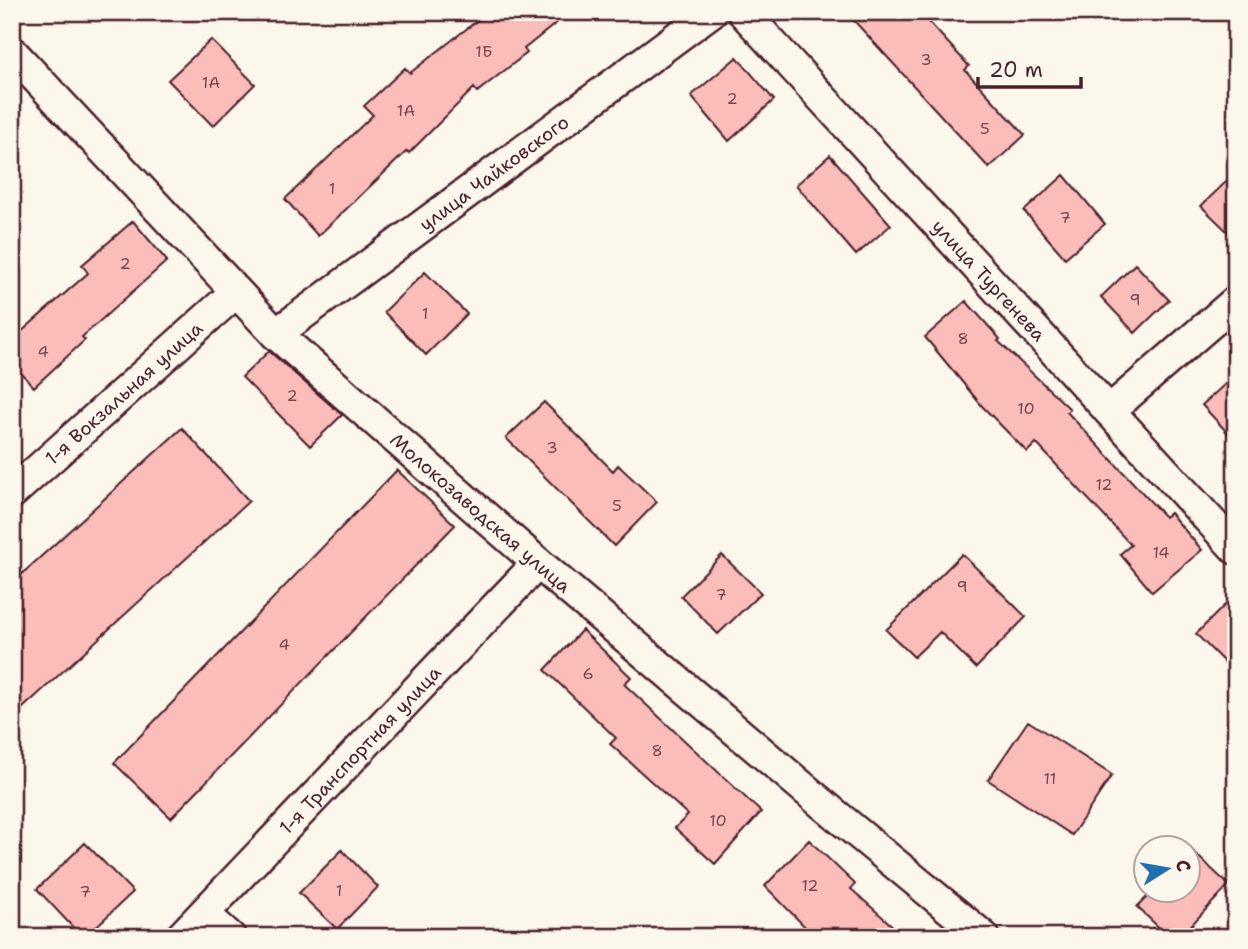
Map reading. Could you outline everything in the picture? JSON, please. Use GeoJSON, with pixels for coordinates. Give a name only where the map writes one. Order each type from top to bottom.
{"type":"FeatureCollection","features":[{"type":"Feature","properties":{"kind":"street","name":"улица Чайковского"},"geometry":{"type":"LineString","coordinates":[[276,334],[710,12]]}},
{"type":"Feature","properties":{"kind":"street","name":"улица Тургенева"},"geometry":{"type":"LineString","coordinates":[[743,12],[1236,549]]}},
{"type":"Feature","properties":{"kind":"street","name":"Молокозаводская улица"},"geometry":{"type":"LineString","coordinates":[[12,52],[276,334],[538,563],[984,937]]}},
{"type":"Feature","properties":{"kind":"street","name":"1-я Вокзальная улица"},"geometry":{"type":"LineString","coordinates":[[12,493],[236,292]]}},
{"type":"Feature","properties":{"kind":"street"},"geometry":{"type":"LineString","coordinates":[[1109,411],[1236,301]]}},
{"type":"Feature","properties":{"kind":"street","name":"1-я Транспортная улица"},"geometry":{"type":"LineString","coordinates":[[181,937],[538,563]]}},
{"type":"Feature","properties":{"kind":"street"},"geometry":{"type":"LineString","coordinates":[[204,914],[230,937]]}},
{"type":"Feature","properties":{"kind":"building"},"geometry":{"type":"Polygon","coordinates":[[[488,12],[570,12],[524,49],[527,53],[477,92],[474,88],[409,153],[407,151],[318,236],[285,199],[373,115],[364,106],[405,68],[410,73],[488,12]]]}},
{"type":"Feature","properties":{"kind":"building"},"geometry":{"type":"Polygon","coordinates":[[[846,12],[920,12],[969,66],[965,70],[1025,135],[989,168],[846,12]]]}},
{"type":"Feature","properties":{"kind":"building"},"geometry":{"type":"Polygon","coordinates":[[[211,40],[255,84],[213,126],[168,80],[211,40]]]}},
{"type":"Feature","properties":{"kind":"building"},"geometry":{"type":"Polygon","coordinates":[[[737,57],[774,100],[729,141],[691,96],[737,57]]]}},
{"type":"Feature","properties":{"kind":"building"},"geometry":{"type":"Polygon","coordinates":[[[830,155],[891,225],[856,255],[796,185],[830,155]]]}},
{"type":"Feature","properties":{"kind":"building"},"geometry":{"type":"Polygon","coordinates":[[[1236,172],[1236,240],[1201,206],[1236,172]]]}},
{"type":"Feature","properties":{"kind":"building"},"geometry":{"type":"Polygon","coordinates":[[[1064,175],[1105,224],[1065,258],[1024,211],[1064,175]]]}},
{"type":"Feature","properties":{"kind":"building"},"geometry":{"type":"Polygon","coordinates":[[[133,221],[167,261],[82,337],[85,340],[34,387],[12,363],[12,340],[88,273],[82,265],[133,221]]]}},
{"type":"Feature","properties":{"kind":"building"},"geometry":{"type":"Polygon","coordinates":[[[1135,264],[1169,300],[1135,333],[1101,297],[1135,264]]]}},
{"type":"Feature","properties":{"kind":"building"},"geometry":{"type":"Polygon","coordinates":[[[425,272],[467,314],[426,355],[384,312],[425,272]]]}},
{"type":"Feature","properties":{"kind":"building"},"geometry":{"type":"Polygon","coordinates":[[[966,301],[1000,339],[998,341],[1070,409],[1067,412],[1165,517],[1170,513],[1202,550],[1152,592],[1120,554],[1131,545],[1036,443],[1027,452],[982,406],[925,337],[966,301]]]}},
{"type":"Feature","properties":{"kind":"building"},"geometry":{"type":"Polygon","coordinates":[[[269,351],[342,415],[310,446],[242,377],[269,351]]]}},
{"type":"Feature","properties":{"kind":"building"},"geometry":{"type":"Polygon","coordinates":[[[1236,374],[1236,442],[1202,405],[1236,374]]]}},
{"type":"Feature","properties":{"kind":"building"},"geometry":{"type":"Polygon","coordinates":[[[544,402],[613,471],[618,465],[657,502],[614,546],[506,438],[544,402]]]}},
{"type":"Feature","properties":{"kind":"building"},"geometry":{"type":"Polygon","coordinates":[[[182,428],[249,501],[12,718],[12,583],[182,428]]]}},
{"type":"Feature","properties":{"kind":"building"},"geometry":{"type":"Polygon","coordinates":[[[397,470],[455,525],[171,818],[114,763],[397,470]]]}},
{"type":"Feature","properties":{"kind":"building"},"geometry":{"type":"Polygon","coordinates":[[[962,554],[1026,617],[976,668],[940,632],[914,657],[886,630],[962,554]]]}},
{"type":"Feature","properties":{"kind":"building"},"geometry":{"type":"Polygon","coordinates":[[[722,555],[761,593],[718,634],[681,596],[722,555]]]}},
{"type":"Feature","properties":{"kind":"building"},"geometry":{"type":"Polygon","coordinates":[[[1236,594],[1236,674],[1196,634],[1236,594]]]}},
{"type":"Feature","properties":{"kind":"building"},"geometry":{"type":"Polygon","coordinates":[[[582,630],[631,677],[624,684],[761,812],[715,864],[675,828],[688,815],[610,744],[616,738],[545,670],[582,630]]]}},
{"type":"Feature","properties":{"kind":"building"},"geometry":{"type":"Polygon","coordinates":[[[1028,721],[1112,775],[1072,835],[988,780],[1028,721]]]}},
{"type":"Feature","properties":{"kind":"building"},"geometry":{"type":"Polygon","coordinates":[[[809,840],[855,884],[851,889],[905,937],[815,937],[765,886],[809,840]]]}},
{"type":"Feature","properties":{"kind":"building"},"geometry":{"type":"Polygon","coordinates":[[[85,843],[133,892],[82,937],[37,889],[85,843]]]}},
{"type":"Feature","properties":{"kind":"building"},"geometry":{"type":"Polygon","coordinates":[[[342,850],[378,887],[337,929],[299,893],[342,850]]]}},
{"type":"Feature","properties":{"kind":"building"},"geometry":{"type":"Polygon","coordinates":[[[1202,860],[1229,885],[1180,937],[1169,937],[1137,907],[1140,904],[1202,904],[1202,860]]]}}]}
